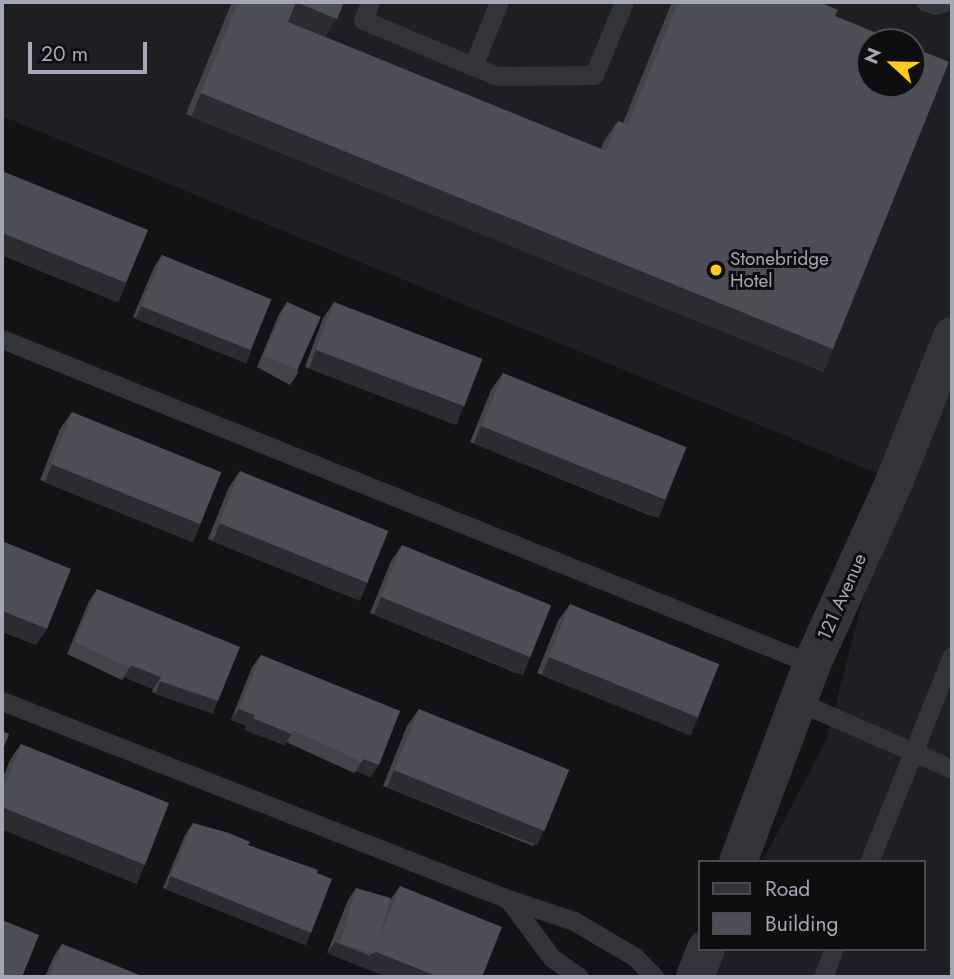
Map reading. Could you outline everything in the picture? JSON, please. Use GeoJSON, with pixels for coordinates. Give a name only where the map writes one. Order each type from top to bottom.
{"type":"FeatureCollection","features":[{"type":"Feature","properties":{"kind":"street","name":"121 Avenue"},"geometry":{"type":"LineString","coordinates":[[739,860],[812,664],[895,480],[944,381],[952,335]]}},
{"type":"Feature","properties":{"kind":"street"},"geometry":{"type":"LineString","coordinates":[[695,977],[705,951]]}},
{"type":"Feature","properties":{"kind":"lane"},"geometry":{"type":"LineString","coordinates":[[370,2],[363,20],[497,76],[594,75],[624,2]]}},
{"type":"Feature","properties":{"kind":"lane"},"geometry":{"type":"LineString","coordinates":[[472,66],[499,2]]}},
{"type":"Feature","properties":{"kind":"lane"},"geometry":{"type":"LineString","coordinates":[[926,2],[935,5],[945,2]]}},
{"type":"Feature","properties":{"kind":"lane"},"geometry":{"type":"LineString","coordinates":[[2,339],[812,664]]}},
{"type":"Feature","properties":{"kind":"lane"},"geometry":{"type":"LineString","coordinates":[[870,860],[952,656]]}},
{"type":"Feature","properties":{"kind":"lane"},"geometry":{"type":"LineString","coordinates":[[2,701],[508,899],[574,922],[635,957],[654,977]]}},
{"type":"Feature","properties":{"kind":"lane"},"geometry":{"type":"LineString","coordinates":[[799,702],[952,769]]}},
{"type":"Feature","properties":{"kind":"lane"},"geometry":{"type":"LineString","coordinates":[[508,899],[552,958],[579,977]]}},
{"type":"Feature","properties":{"kind":"lane"},"geometry":{"type":"LineString","coordinates":[[822,977],[833,951]]}},
{"type":"Feature","properties":{"kind":"shaded area"},"geometry":{"type":"Polygon","coordinates":[[[2,2],[952,2],[952,977],[700,977],[714,951],[926,951],[926,860],[763,860],[826,741],[894,480],[2,116],[2,2]]]}},
{"type":"Feature","properties":{"kind":"building","name":"Stonebridge Hotel"},"geometry":{"type":"Polygon","coordinates":[[[238,2],[296,2],[288,22],[606,151],[618,121],[628,125],[678,2],[819,2],[838,10],[835,16],[865,28],[856,28],[856,98],[926,98],[926,53],[949,62],[833,349],[201,93],[238,2]]]}},
{"type":"Feature","properties":{"kind":"building"},"geometry":{"type":"Polygon","coordinates":[[[296,2],[344,2],[337,19],[296,2]]]}},
{"type":"Feature","properties":{"kind":"building"},"geometry":{"type":"Polygon","coordinates":[[[2,171],[148,230],[126,283],[2,233],[2,171]]]}},
{"type":"Feature","properties":{"kind":"building"},"geometry":{"type":"Polygon","coordinates":[[[162,255],[271,299],[251,350],[141,306],[162,255]]]}},
{"type":"Feature","properties":{"kind":"building"},"geometry":{"type":"Polygon","coordinates":[[[287,302],[321,317],[297,370],[263,355],[287,302]]]}},
{"type":"Feature","properties":{"kind":"building"},"geometry":{"type":"Polygon","coordinates":[[[334,302],[482,359],[464,407],[316,350],[334,302]]]}},
{"type":"Feature","properties":{"kind":"building"},"geometry":{"type":"Polygon","coordinates":[[[503,373],[687,447],[665,500],[482,426],[503,373]]]}},
{"type":"Feature","properties":{"kind":"building"},"geometry":{"type":"Polygon","coordinates":[[[72,412],[221,472],[200,524],[51,464],[72,412]]]}},
{"type":"Feature","properties":{"kind":"building"},"geometry":{"type":"Polygon","coordinates":[[[240,471],[388,531],[367,583],[219,523],[240,471]]]}},
{"type":"Feature","properties":{"kind":"building"},"geometry":{"type":"Polygon","coordinates":[[[2,541],[71,569],[47,629],[2,611],[2,541]]]}},
{"type":"Feature","properties":{"kind":"building"},"geometry":{"type":"Polygon","coordinates":[[[402,545],[551,605],[530,657],[381,597],[402,545]]]}},
{"type":"Feature","properties":{"kind":"building"},"geometry":{"type":"Polygon","coordinates":[[[97,589],[240,647],[218,701],[160,681],[161,677],[131,665],[130,668],[75,642],[97,589]]]}},
{"type":"Feature","properties":{"kind":"building"},"geometry":{"type":"Polygon","coordinates":[[[570,604],[719,664],[698,717],[549,657],[570,604]]]}},
{"type":"Feature","properties":{"kind":"building"},"geometry":{"type":"Polygon","coordinates":[[[261,655],[400,711],[379,765],[363,759],[362,762],[293,730],[292,734],[253,718],[255,715],[239,709],[261,655]]]}},
{"type":"Feature","properties":{"kind":"building"},"geometry":{"type":"Polygon","coordinates":[[[419,709],[569,770],[544,831],[394,770],[419,709]]]}},
{"type":"Feature","properties":{"kind":"building"},"geometry":{"type":"Polygon","coordinates":[[[2,731],[9,734],[2,752],[2,731]]]}},
{"type":"Feature","properties":{"kind":"building"},"geometry":{"type":"Polygon","coordinates":[[[21,744],[169,803],[145,865],[2,807],[2,792],[21,744]]]}},
{"type":"Feature","properties":{"kind":"building"},"geometry":{"type":"Polygon","coordinates":[[[193,823],[229,833],[250,842],[248,845],[318,870],[317,873],[332,879],[311,933],[171,876],[193,823]]]}},
{"type":"Feature","properties":{"kind":"building"},"geometry":{"type":"Polygon","coordinates":[[[400,886],[502,927],[482,977],[439,977],[374,951],[400,886]]]}},
{"type":"Feature","properties":{"kind":"building"},"geometry":{"type":"Polygon","coordinates":[[[356,888],[391,898],[375,954],[340,944],[356,888]]]}},
{"type":"Feature","properties":{"kind":"building"},"geometry":{"type":"Polygon","coordinates":[[[2,920],[39,935],[22,977],[2,977],[2,920]]]}},
{"type":"Feature","properties":{"kind":"building"},"geometry":{"type":"Polygon","coordinates":[[[62,944],[144,977],[49,977],[62,944]]]}},
{"type":"Feature","properties":{"kind":"place","name":"Stonebridge Hotel"},"geometry":{"type":"Point","coordinates":[716,270]}}]}
